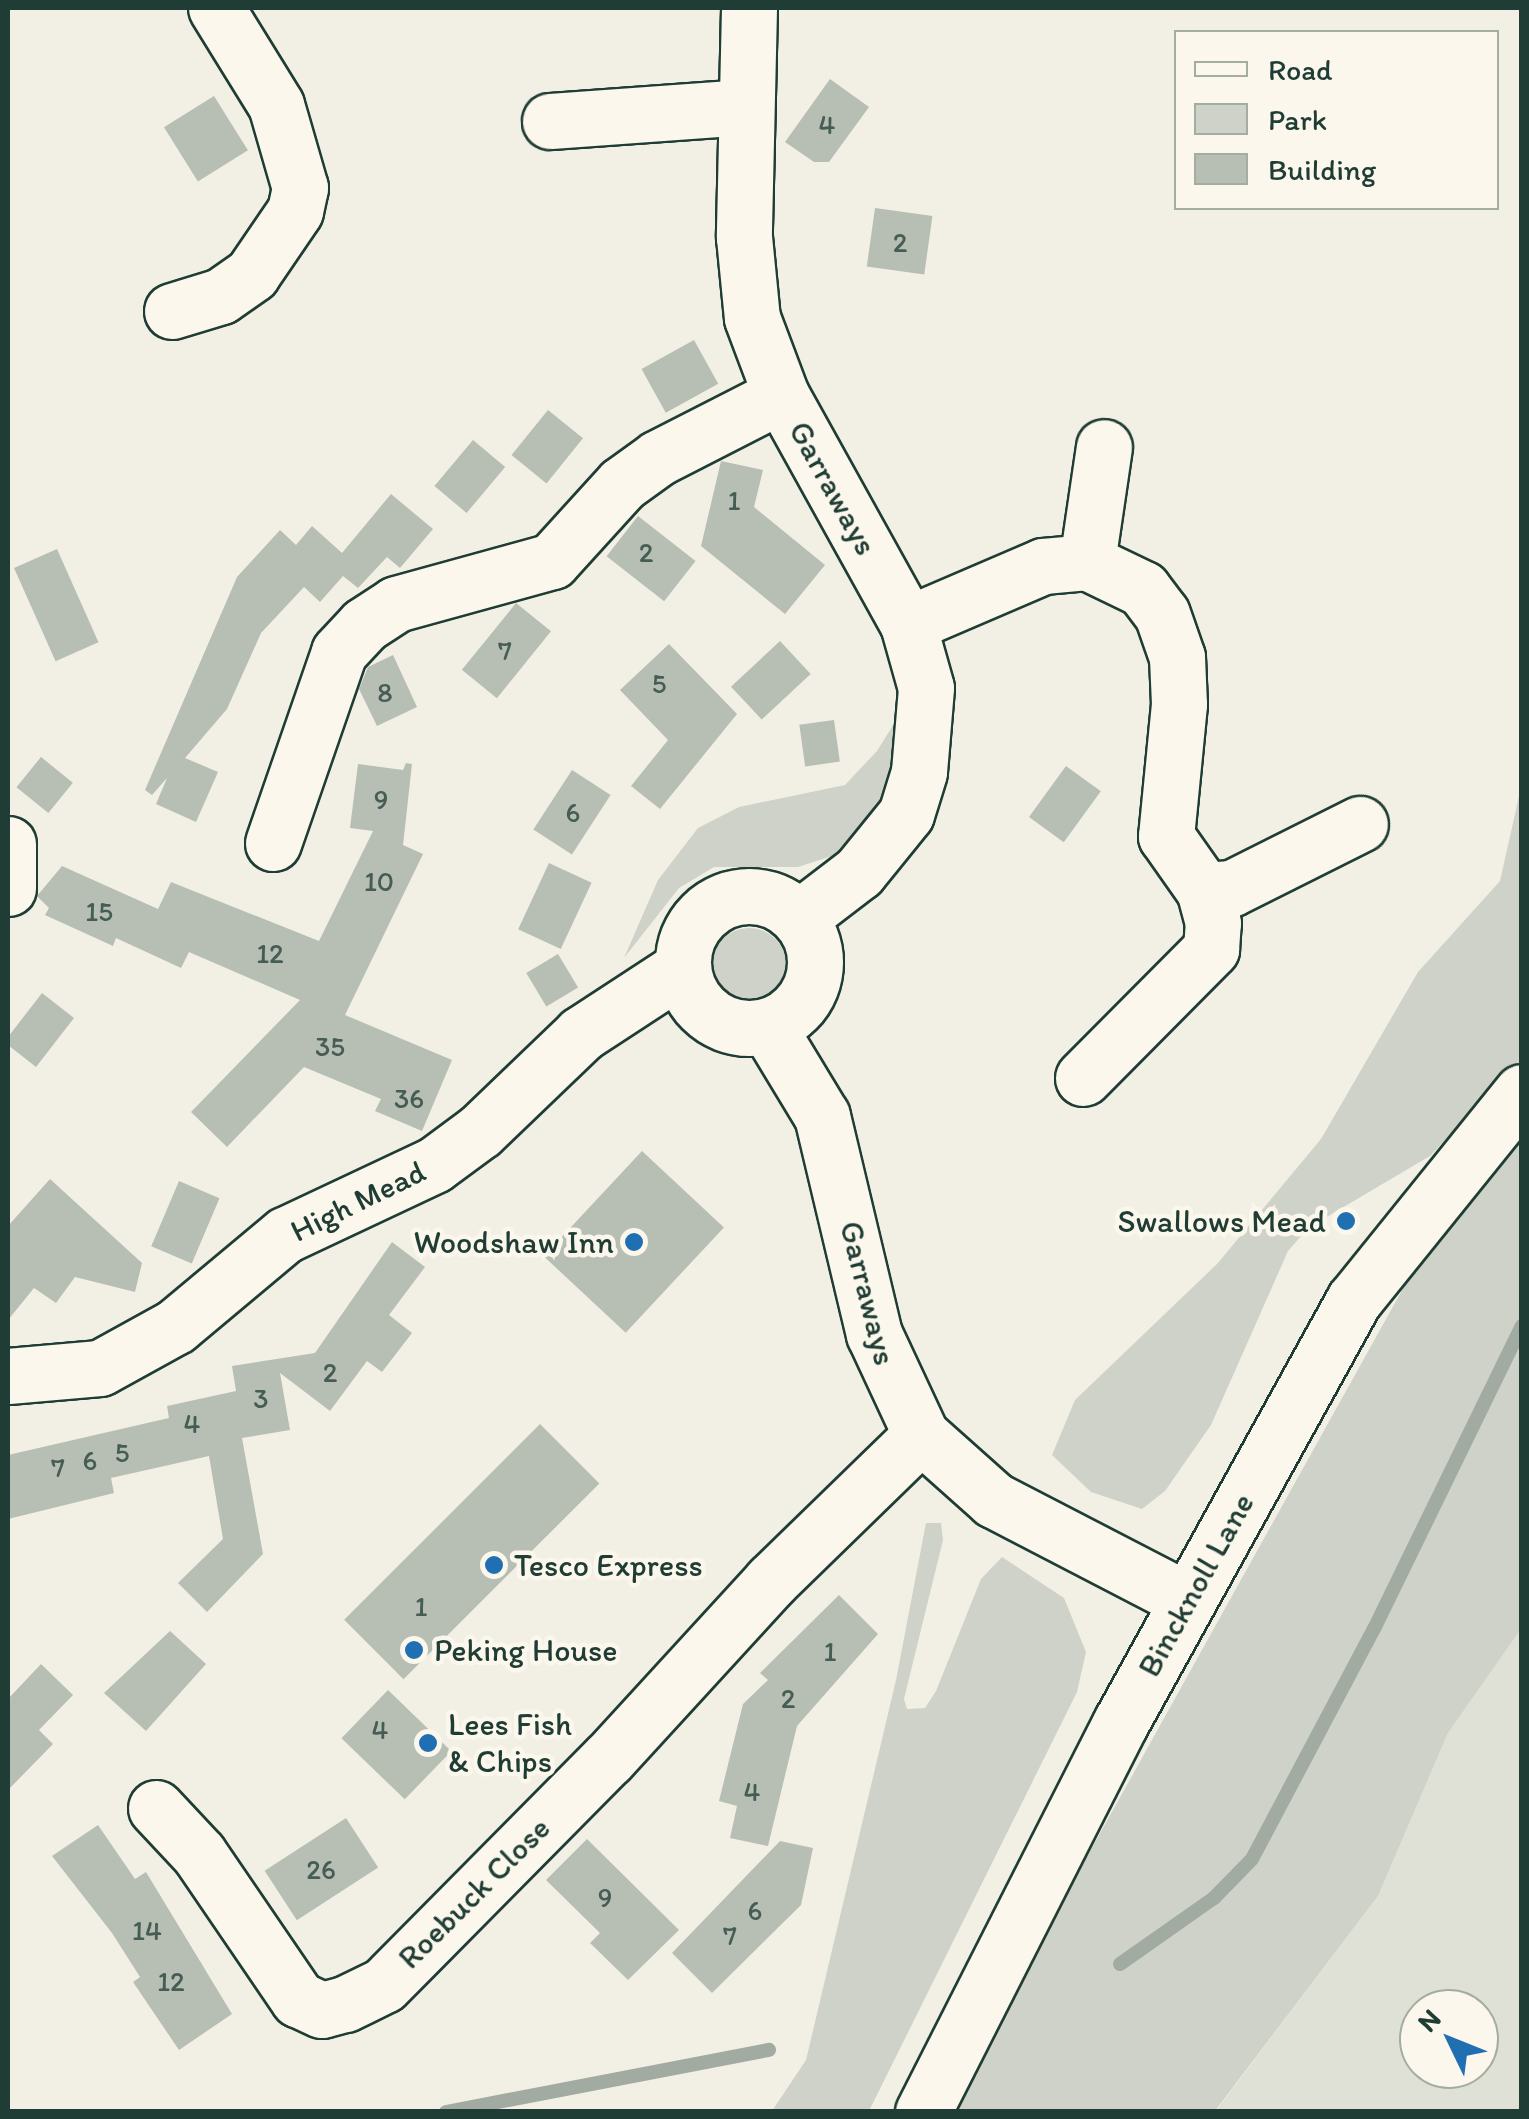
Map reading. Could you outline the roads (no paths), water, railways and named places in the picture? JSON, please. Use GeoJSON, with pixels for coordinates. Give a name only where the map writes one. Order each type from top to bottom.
{"type":"FeatureCollection","features":[{"type":"Feature","properties":{"kind":"street"},"geometry":{"type":"LineString","coordinates":[[172,311],[221,296],[252,274],[296,210],[300,188],[276,104],[216,8]]}},
{"type":"Feature","properties":{"kind":"street","name":"Garraways"},"geometry":{"type":"LineString","coordinates":[[749,8],[746,279],[752,318],[781,395],[908,624],[926,688],[920,772],[906,814],[858,872],[799,918]]}},
{"type":"Feature","properties":{"kind":"street"},"geometry":{"type":"LineString","coordinates":[[550,121],[746,106]]}},
{"type":"Feature","properties":{"kind":"street"},"geometry":{"type":"LineString","coordinates":[[273,843],[339,652],[364,625],[396,604],[552,560],[622,484],[658,458],[781,395]]}},
{"type":"Feature","properties":{"kind":"street"},"geometry":{"type":"LineString","coordinates":[[1086,562],[1104,447]]}},
{"type":"Feature","properties":{"kind":"street"},"geometry":{"type":"LineString","coordinates":[[908,624],[1009,576],[1086,562],[1143,590],[1162,614],[1176,656],[1180,704],[1166,836],[1204,890],[1214,922],[1211,950],[1082,1078]]}},
{"type":"Feature","properties":{"kind":"street"},"geometry":{"type":"LineString","coordinates":[[1204,890],[1232,888],[1360,824]]}},
{"type":"Feature","properties":{"kind":"street"},"geometry":{"type":"LineString","coordinates":[[8,844],[8,888]]}},
{"type":"Feature","properties":{"kind":"street"},"geometry":{"type":"LineString","coordinates":[[759,896],[799,918],[816,960],[809,990],[796,1010],[768,1027],[744,1030],[706,1014],[691,997],[682,968],[684,945],[699,918],[718,903],[759,896]]}},
{"type":"Feature","properties":{"kind":"street","name":"High Mead"},"geometry":{"type":"LineString","coordinates":[[8,1376],[100,1368],[176,1326],[285,1235],[434,1165],[480,1131],[581,1034],[682,968]]}},
{"type":"Feature","properties":{"kind":"street","name":"Garraways"},"geometry":{"type":"LineString","coordinates":[[768,1027],[822,1116],[874,1334],[921,1435],[994,1500],[1187,1600]]}},
{"type":"Feature","properties":{"kind":"street","name":"Bincknoll Lane"},"geometry":{"type":"LineString","coordinates":[[923,2112],[1187,1600],[1354,1300],[1522,1092]]}},
{"type":"Feature","properties":{"kind":"street","name":"Roebuck Close"},"geometry":{"type":"LineString","coordinates":[[156,1808],[199,1854],[298,1999],[322,2010],[345,2004],[384,1985],[609,1758],[771,1581],[921,1435]]}},
{"type":"Feature","properties":{"kind":"waterway"},"geometry":{"type":"LineString","coordinates":[[1120,1964],[1214,1898],[1252,1859],[1374,1629],[1522,1326]]}},
{"type":"Feature","properties":{"kind":"waterway"},"geometry":{"type":"LineString","coordinates":[[446,2112],[769,2050]]}},
{"type":"Feature","properties":{"kind":"place","name":"Swallows Mead"},"geometry":{"type":"Point","coordinates":[1346,1221]}},
{"type":"Feature","properties":{"kind":"place","name":"Woodshaw Inn"},"geometry":{"type":"Point","coordinates":[634,1242]}},
{"type":"Feature","properties":{"kind":"place","name":"Tesco Express"},"geometry":{"type":"Point","coordinates":[494,1565]}},
{"type":"Feature","properties":{"kind":"place","name":"Peking House"},"geometry":{"type":"Point","coordinates":[414,1650]}},
{"type":"Feature","properties":{"kind":"place","name":"Lees Fish & Chips"},"geometry":{"type":"Point","coordinates":[428,1743]}}]}
